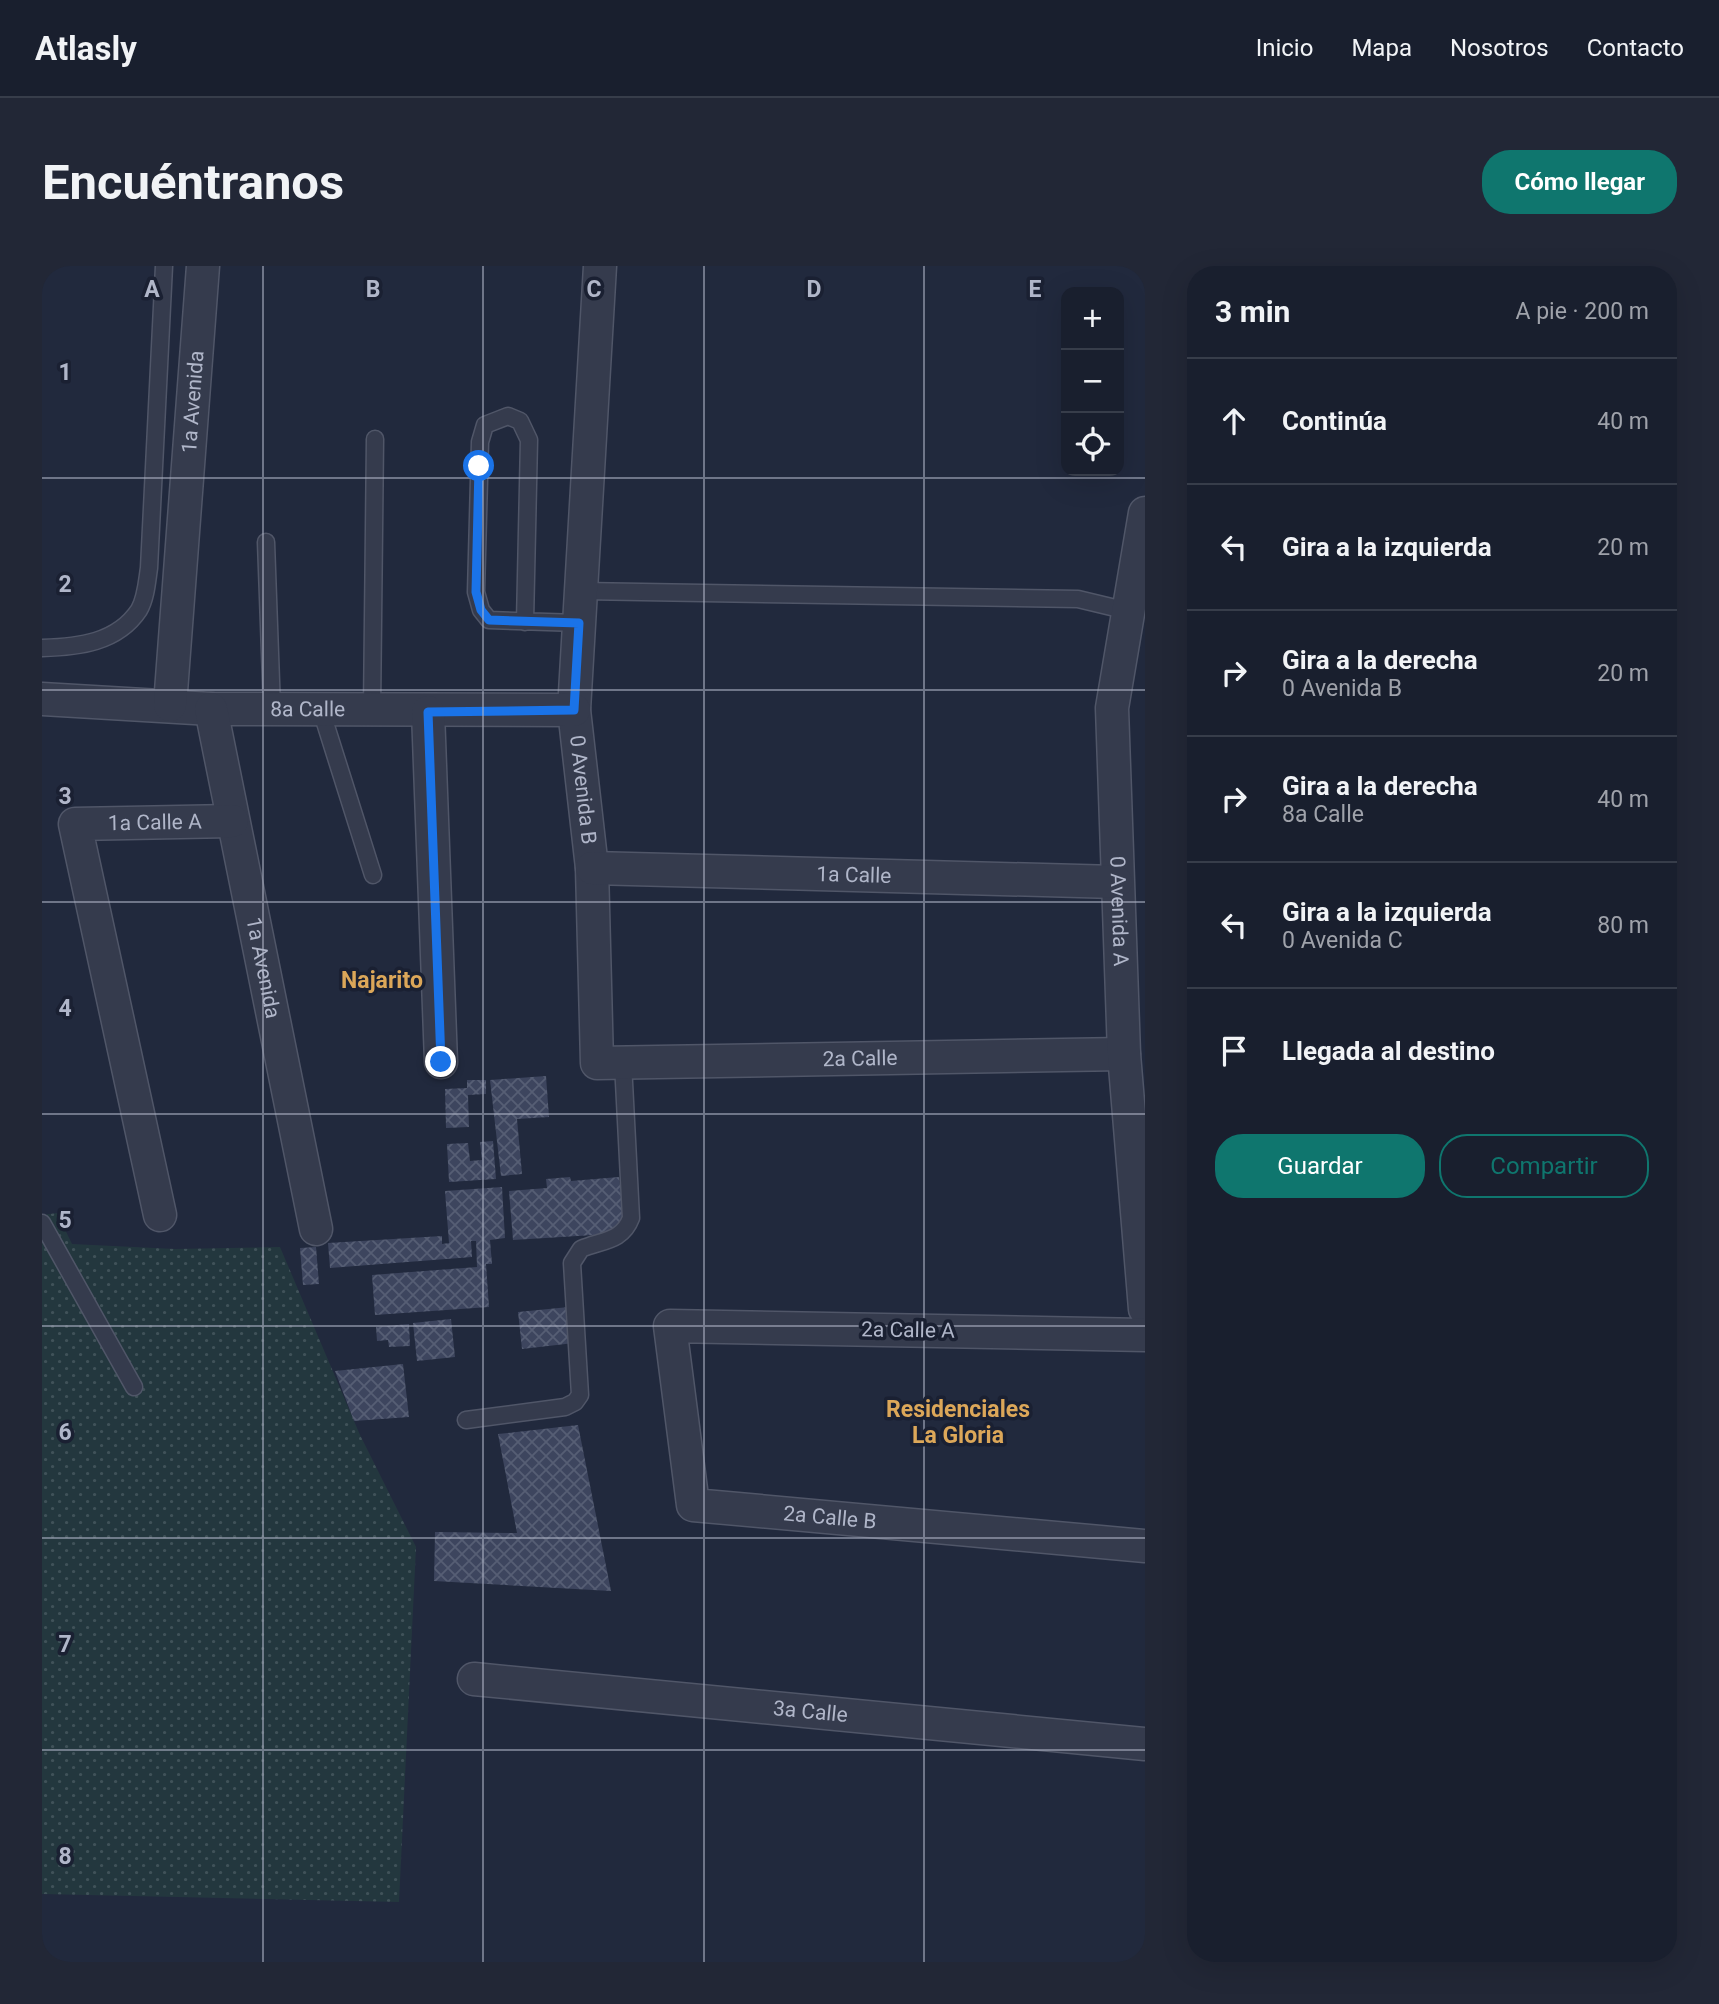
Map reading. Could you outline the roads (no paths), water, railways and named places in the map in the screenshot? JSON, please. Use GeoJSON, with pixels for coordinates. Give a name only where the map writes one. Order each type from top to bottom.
{"type":"FeatureCollection","features":[{"type":"Feature","properties":{"kind":"street","name":"1a Avenida"},"geometry":{"type":"LineString","coordinates":[[170,705],[203,266]]}},
{"type":"Feature","properties":{"kind":"street","name":"0 Avenida B"},"geometry":{"type":"LineString","coordinates":[[600,266],[574,710],[610,1063]]}},
{"type":"Feature","properties":{"kind":"street","name":"0 Avenida A"},"geometry":{"type":"LineString","coordinates":[[1145,513],[1112,708],[1124,1055],[1139,1168],[1145,1309]]}},
{"type":"Feature","properties":{"kind":"street","name":"8a Calle"},"geometry":{"type":"LineString","coordinates":[[42,699],[211,709],[428,712],[574,710]]}},
{"type":"Feature","properties":{"kind":"street","name":"1a Avenida"},"geometry":{"type":"LineString","coordinates":[[211,709],[316,1229]]}},
{"type":"Feature","properties":{"kind":"street"},"geometry":{"type":"LineString","coordinates":[[428,712],[441,1062]]}},
{"type":"Feature","properties":{"kind":"street","name":"1a Calle A"},"geometry":{"type":"LineString","coordinates":[[160,1215],[75,824],[232,821]]}},
{"type":"Feature","properties":{"kind":"street","name":"1a Calle"},"geometry":{"type":"LineString","coordinates":[[592,868],[1116,882]]}},
{"type":"Feature","properties":{"kind":"street","name":"2a Calle"},"geometry":{"type":"LineString","coordinates":[[610,1063],[1124,1055]]}},
{"type":"Feature","properties":{"kind":"street","name":"2a Calle A"},"geometry":{"type":"LineString","coordinates":[[670,1326],[1145,1335]]}},
{"type":"Feature","properties":{"kind":"street","name":"2a Calle B"},"geometry":{"type":"LineString","coordinates":[[670,1326],[693,1505],[1145,1546]]}},
{"type":"Feature","properties":{"kind":"street","name":"3a Calle"},"geometry":{"type":"LineString","coordinates":[[474,1679],[1145,1744]]}},
{"type":"Feature","properties":{"kind":"lane"},"geometry":{"type":"LineString","coordinates":[[42,648],[75,648],[101,640],[121,627],[139,609],[145,594],[149,568],[164,266]]}},
{"type":"Feature","properties":{"kind":"lane"},"geometry":{"type":"LineString","coordinates":[[525,622],[529,440],[520,421],[508,416],[485,425],[480,442],[476,592],[481,610],[489,620],[525,622],[579,623]]}},
{"type":"Feature","properties":{"kind":"lane"},"geometry":{"type":"LineString","coordinates":[[372,711],[375,439]]}},
{"type":"Feature","properties":{"kind":"lane"},"geometry":{"type":"LineString","coordinates":[[266,542],[272,709]]}},
{"type":"Feature","properties":{"kind":"lane"},"geometry":{"type":"LineString","coordinates":[[581,591],[1078,598],[1128,611]]}},
{"type":"Feature","properties":{"kind":"lane"},"geometry":{"type":"LineString","coordinates":[[321,710],[373,875]]}},
{"type":"Feature","properties":{"kind":"lane","name":"0 Avenida B"},"geometry":{"type":"LineString","coordinates":[[467,1420],[565,1407],[575,1402],[580,1395],[572,1263],[581,1249],[618,1238],[631,1218],[610,1063]]}},
{"type":"Feature","properties":{"kind":"lane"},"geometry":{"type":"LineString","coordinates":[[42,1223],[134,1387]]}},
{"type":"Feature","properties":{"kind":"district","name":"Najarito"},"geometry":{"type":"Point","coordinates":[382,980]}},
{"type":"Feature","properties":{"kind":"district","name":"Residenciales La Gloria"},"geometry":{"type":"Point","coordinates":[958,1422]}}]}
